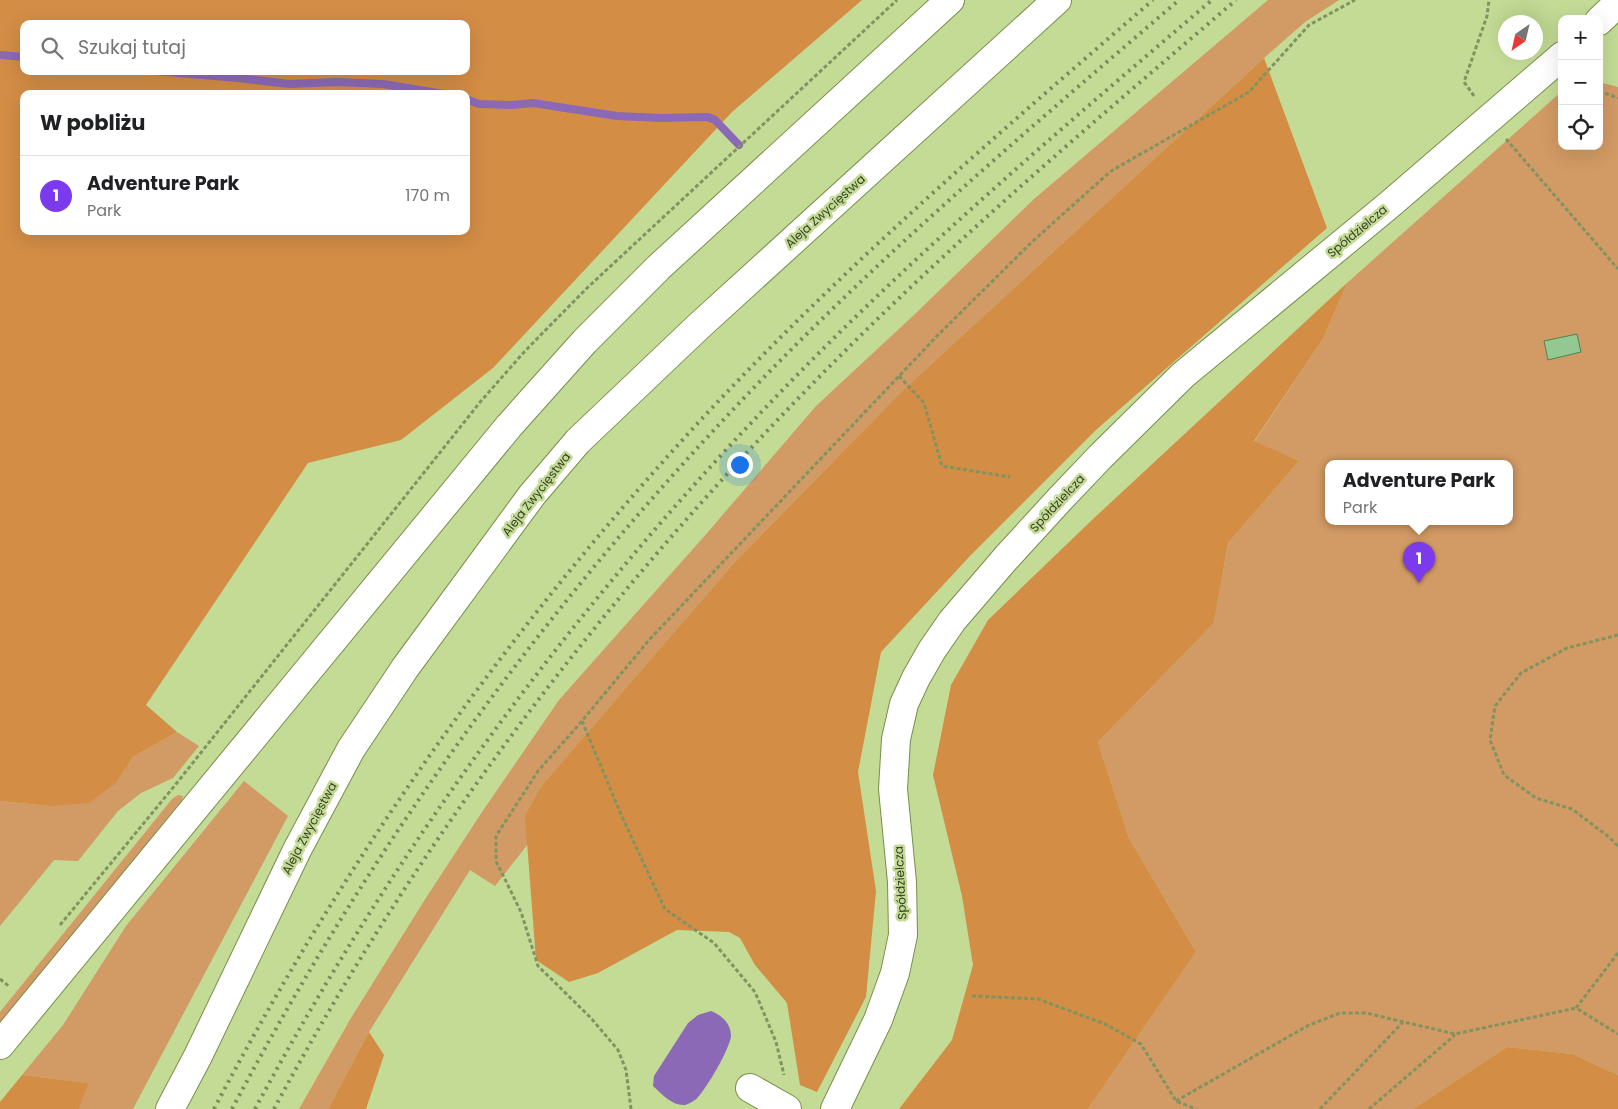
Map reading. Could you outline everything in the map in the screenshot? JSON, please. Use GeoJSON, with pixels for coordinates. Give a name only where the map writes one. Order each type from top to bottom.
{"type":"FeatureCollection","features":[{"type":"Feature","properties":{"kind":"main road"},"geometry":{"type":"LineString","coordinates":[[0,1045],[509,426],[585,341],[659,267],[950,0]]}},
{"type":"Feature","properties":{"kind":"main road","name":"Aleja Zwycięstwa"},"geometry":{"type":"LineString","coordinates":[[170,1109],[198,1056],[297,850],[351,749],[405,668],[532,494],[578,441],[699,326],[1056,0]]}},
{"type":"Feature","properties":{"kind":"main road"},"geometry":{"type":"LineString","coordinates":[[1603,17],[1618,4]]}},
{"type":"Feature","properties":{"kind":"main road","name":"Spółdzielcza"},"geometry":{"type":"LineString","coordinates":[[835,1109],[878,1020],[894,973],[903,935],[902,882],[893,789],[896,739],[904,704],[932,650],[952,622],[1042,518],[1100,457],[1183,375],[1381,211],[1558,59]]}},
{"type":"Feature","properties":{"kind":"main road"},"geometry":{"type":"LineString","coordinates":[[750,1088],[787,1109]]}},
{"type":"Feature","properties":{"kind":"path"},"geometry":{"type":"LineString","coordinates":[[631,1109],[626,1070],[618,1050],[592,1018],[538,966],[521,912],[496,861],[496,836],[538,771],[649,640],[899,376],[1033,241],[1111,170],[1249,92],[1309,25],[1355,0]]}},
{"type":"Feature","properties":{"kind":"path"},"geometry":{"type":"LineString","coordinates":[[1489,0],[1487,16],[1464,82],[1500,133],[1618,270]]}},
{"type":"Feature","properties":{"kind":"path"},"geometry":{"type":"LineString","coordinates":[[1603,92],[1618,98]]}},
{"type":"Feature","properties":{"kind":"path"},"geometry":{"type":"LineString","coordinates":[[899,376],[924,403],[942,466],[1010,477]]}},
{"type":"Feature","properties":{"kind":"path"},"geometry":{"type":"LineString","coordinates":[[1618,635],[1567,648],[1521,673],[1496,706],[1490,740],[1504,775],[1536,798],[1572,809],[1609,836],[1618,846]]}},
{"type":"Feature","properties":{"kind":"path"},"geometry":{"type":"LineString","coordinates":[[582,721],[623,819],[665,909],[714,943],[756,992],[776,1042],[785,1080]]}},
{"type":"Feature","properties":{"kind":"path"},"geometry":{"type":"LineString","coordinates":[[60,926],[176,784]]}},
{"type":"Feature","properties":{"kind":"path"},"geometry":{"type":"LineString","coordinates":[[1176,1101],[1309,1025],[1340,1013],[1366,1013],[1455,1034],[1576,1008],[1618,953]]}},
{"type":"Feature","properties":{"kind":"path"},"geometry":{"type":"LineString","coordinates":[[0,979],[10,987]]}},
{"type":"Feature","properties":{"kind":"path"},"geometry":{"type":"LineString","coordinates":[[5,994],[16,980]]}},
{"type":"Feature","properties":{"kind":"path"},"geometry":{"type":"LineString","coordinates":[[972,996],[1038,999],[1105,1024],[1141,1044],[1176,1101],[1196,1109]]}},
{"type":"Feature","properties":{"kind":"path"},"geometry":{"type":"LineString","coordinates":[[1576,1008],[1618,1034]]}},
{"type":"Feature","properties":{"kind":"path"},"geometry":{"type":"LineString","coordinates":[[1320,1109],[1403,1022]]}},
{"type":"Feature","properties":{"kind":"path"},"geometry":{"type":"LineString","coordinates":[[1369,1109],[1455,1034]]}},
{"type":"Feature","properties":{"kind":"shaded area"},"geometry":{"type":"Polygon","coordinates":[[[0,0],[862,0],[732,112],[493,368],[401,440],[308,463],[146,705],[177,732],[133,757],[117,782],[89,803],[49,806],[0,801],[0,0]]]}},
{"type":"Feature","properties":{"kind":"shaded area"},"geometry":{"type":"Polygon","coordinates":[[[1268,0],[1339,0],[1305,22],[1264,58],[902,391],[733,564],[542,785],[526,816],[528,844],[495,886],[470,870],[369,1032],[328,1109],[299,1109],[351,1018],[424,901],[559,700],[708,532],[816,406],[1034,199],[1268,0]]]}},
{"type":"Feature","properties":{"kind":"shaded area"},"geometry":{"type":"Polygon","coordinates":[[[1264,58],[1327,228],[1097,429],[969,557],[881,652],[858,772],[876,891],[866,997],[817,1092],[800,1085],[787,1003],[755,965],[740,938],[729,932],[677,930],[598,973],[569,982],[536,960],[525,816],[542,785],[733,564],[902,391],[1264,58]]]}},
{"type":"Feature","properties":{"kind":"shaded area"},"geometry":{"type":"Polygon","coordinates":[[[1603,83],[1618,87],[1618,1075],[1573,1054],[1507,1047],[1413,1109],[1088,1109],[1196,952],[1129,838],[1098,742],[1214,623],[1228,543],[1299,461],[1254,442],[1323,339],[1347,283],[1558,95],[1558,150],[1603,150],[1603,83]]]}},
{"type":"Feature","properties":{"kind":"shaded area"},"geometry":{"type":"Polygon","coordinates":[[[1347,283],[1323,339],[1254,441],[1299,461],[1228,543],[1214,623],[1098,742],[1129,838],[1196,952],[1088,1109],[899,1109],[952,1040],[973,965],[962,896],[933,775],[951,685],[988,620],[1092,520],[1347,283]]]}},
{"type":"Feature","properties":{"kind":"shaded area"},"geometry":{"type":"Polygon","coordinates":[[[177,732],[199,746],[173,778],[141,793],[118,811],[78,861],[54,860],[0,926],[0,801],[49,806],[117,782],[133,757],[177,732]]]}},
{"type":"Feature","properties":{"kind":"shaded area"},"geometry":{"type":"Polygon","coordinates":[[[244,781],[288,816],[133,1109],[79,1109],[87,1083],[22,1075],[63,1025],[126,926],[244,781]]]}},
{"type":"Feature","properties":{"kind":"shaded area"},"geometry":{"type":"Polygon","coordinates":[[[178,795],[183,796],[182,800],[0,1024],[0,1012],[172,799],[178,795]]]}},
{"type":"Feature","properties":{"kind":"shaded area"},"geometry":{"type":"Polygon","coordinates":[[[711,1011],[722,1017],[727,1023],[731,1031],[730,1042],[718,1068],[697,1098],[685,1105],[676,1104],[653,1086],[654,1076],[688,1023],[698,1015],[711,1011]]]}},
{"type":"Feature","properties":{"kind":"shaded area"},"geometry":{"type":"Polygon","coordinates":[[[369,1032],[384,1055],[366,1109],[328,1109],[369,1032]]]}},
{"type":"Feature","properties":{"kind":"shaded area"},"geometry":{"type":"Polygon","coordinates":[[[1507,1047],[1573,1054],[1618,1075],[1618,1109],[1413,1109],[1507,1047]]]}},
{"type":"Feature","properties":{"kind":"shaded area"},"geometry":{"type":"Polygon","coordinates":[[[22,1075],[88,1083],[79,1109],[0,1109],[0,1102],[22,1075]]]}},
{"type":"Feature","properties":{"kind":"building"},"geometry":{"type":"Polygon","coordinates":[[[1577,334],[1581,352],[1548,360],[1544,341],[1577,334]]]}},
{"type":"Feature","properties":{"kind":"waterway"},"geometry":{"type":"LineString","coordinates":[[0,55],[20,57]]}},
{"type":"Feature","properties":{"kind":"waterway"},"geometry":{"type":"LineString","coordinates":[[202,75],[289,84],[337,82],[383,84],[420,90]]}},
{"type":"Feature","properties":{"kind":"waterway"},"geometry":{"type":"LineString","coordinates":[[470,101],[479,104],[511,105],[533,103],[617,116],[662,118],[708,117],[715,120],[739,145]]}},
{"type":"Feature","properties":{"kind":"railway"},"geometry":{"type":"LineString","coordinates":[[214,1109],[320,922],[378,831],[439,742],[569,571],[711,409],[816,302],[982,148],[1153,0]]}},
{"type":"Feature","properties":{"kind":"railway"},"geometry":{"type":"LineString","coordinates":[[232,1109],[285,1013],[341,919],[401,826],[463,736],[529,648],[669,479],[795,345],[902,243],[1067,96],[1179,0]]}},
{"type":"Feature","properties":{"kind":"railway"},"geometry":{"type":"LineString","coordinates":[[255,1109],[314,1003],[378,900],[445,799],[591,605],[670,512],[751,423],[881,292],[1021,165],[1212,0]]}},
{"type":"Feature","properties":{"kind":"railway"},"geometry":{"type":"LineString","coordinates":[[274,1109],[332,1005],[395,904],[461,805],[531,709],[605,616],[682,525],[761,437],[891,306],[987,216],[1236,0]]}},
{"type":"Feature","properties":{"kind":"place","name":"Adventure Park"},"geometry":{"type":"Point","coordinates":[1419,583]}}]}
